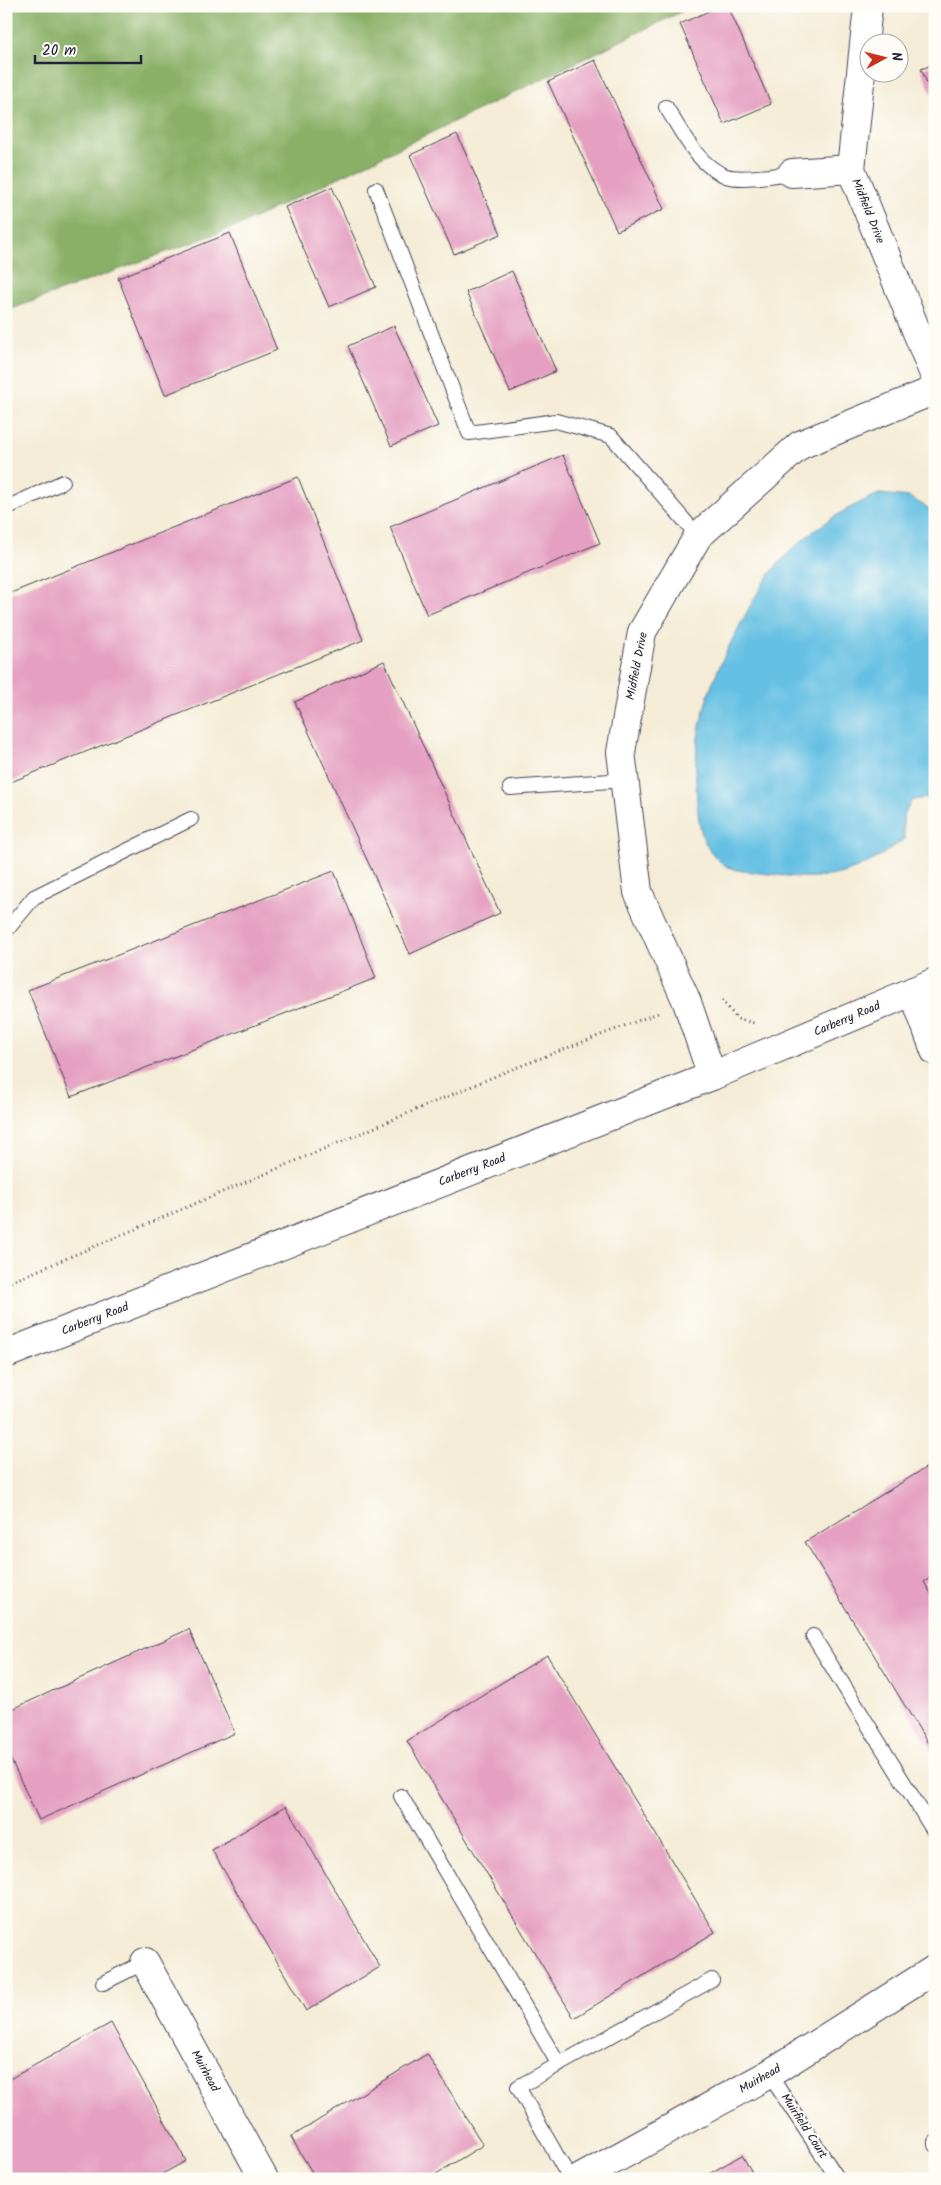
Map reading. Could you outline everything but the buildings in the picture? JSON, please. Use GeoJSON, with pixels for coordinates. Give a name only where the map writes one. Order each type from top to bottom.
{"type":"FeatureCollection","features":[{"type":"Feature","properties":{"kind":"street","name":"Midfield Drive"},"geometry":{"type":"LineString","coordinates":[[868,6],[851,169],[935,377]]}},
{"type":"Feature","properties":{"kind":"street"},"geometry":{"type":"LineString","coordinates":[[792,172],[851,169]]}},
{"type":"Feature","properties":{"kind":"street","name":"Midfield Drive"},"geometry":{"type":"LineString","coordinates":[[712,1076],[687,1002],[638,892],[621,752],[642,632],[698,536],[800,445],[935,390]]}},
{"type":"Feature","properties":{"kind":"street"},"geometry":{"type":"LineString","coordinates":[[924,986],[935,1051]]}},
{"type":"Feature","properties":{"kind":"street","name":"Carberry Road"},"geometry":{"type":"LineString","coordinates":[[6,1354],[712,1076],[924,986]]}},
{"type":"Feature","properties":{"kind":"street","name":"Muirhead"},"geometry":{"type":"LineString","coordinates":[[145,1962],[256,2176]]}},
{"type":"Feature","properties":{"kind":"street","name":"Muirhead"},"geometry":{"type":"LineString","coordinates":[[579,2179],[769,2074],[935,1969]]}},
{"type":"Feature","properties":{"kind":"lane"},"geometry":{"type":"LineString","coordinates":[[666,107],[701,160],[727,176],[758,177],[792,172]]}},
{"type":"Feature","properties":{"kind":"lane"},"geometry":{"type":"LineString","coordinates":[[376,189],[469,433],[556,421],[611,436],[698,536]]}},
{"type":"Feature","properties":{"kind":"lane"},"geometry":{"type":"LineString","coordinates":[[6,508],[63,482]]}},
{"type":"Feature","properties":{"kind":"lane"},"geometry":{"type":"LineString","coordinates":[[510,788],[625,780]]}},
{"type":"Feature","properties":{"kind":"lane"},"geometry":{"type":"LineString","coordinates":[[6,931],[34,897],[191,819]]}},
{"type":"Feature","properties":{"kind":"lane"},"geometry":{"type":"LineString","coordinates":[[813,1636],[935,1834]]}},
{"type":"Feature","properties":{"kind":"lane"},"geometry":{"type":"LineString","coordinates":[[401,1796],[559,2065]]}},
{"type":"Feature","properties":{"kind":"lane"},"geometry":{"type":"LineString","coordinates":[[103,1984],[145,1962]]}},
{"type":"Feature","properties":{"kind":"lane"},"geometry":{"type":"LineString","coordinates":[[570,2179],[518,2087],[712,1980]]}},
{"type":"Feature","properties":{"kind":"lane","name":"Muirfield Court"},"geometry":{"type":"LineString","coordinates":[[769,2074],[838,2179]]}},
{"type":"Feature","properties":{"kind":"path"},"geometry":{"type":"LineString","coordinates":[[6,1284],[505,1072],[687,1002],[717,993],[737,1019],[755,1024]]}},
{"type":"Feature","properties":{"kind":"green space"},"geometry":{"type":"Polygon","coordinates":[[[6,6],[693,6],[240,225],[6,311],[6,6]]]}},
{"type":"Feature","properties":{"kind":"water"},"geometry":{"type":"Polygon","coordinates":[[[879,494],[909,497],[935,512],[935,797],[912,800],[903,816],[904,839],[873,860],[845,872],[830,876],[797,877],[730,868],[718,859],[706,845],[700,828],[698,810],[697,751],[704,708],[711,687],[729,645],[761,588],[775,568],[797,544],[822,525],[850,508],[879,494]]]}}]}
